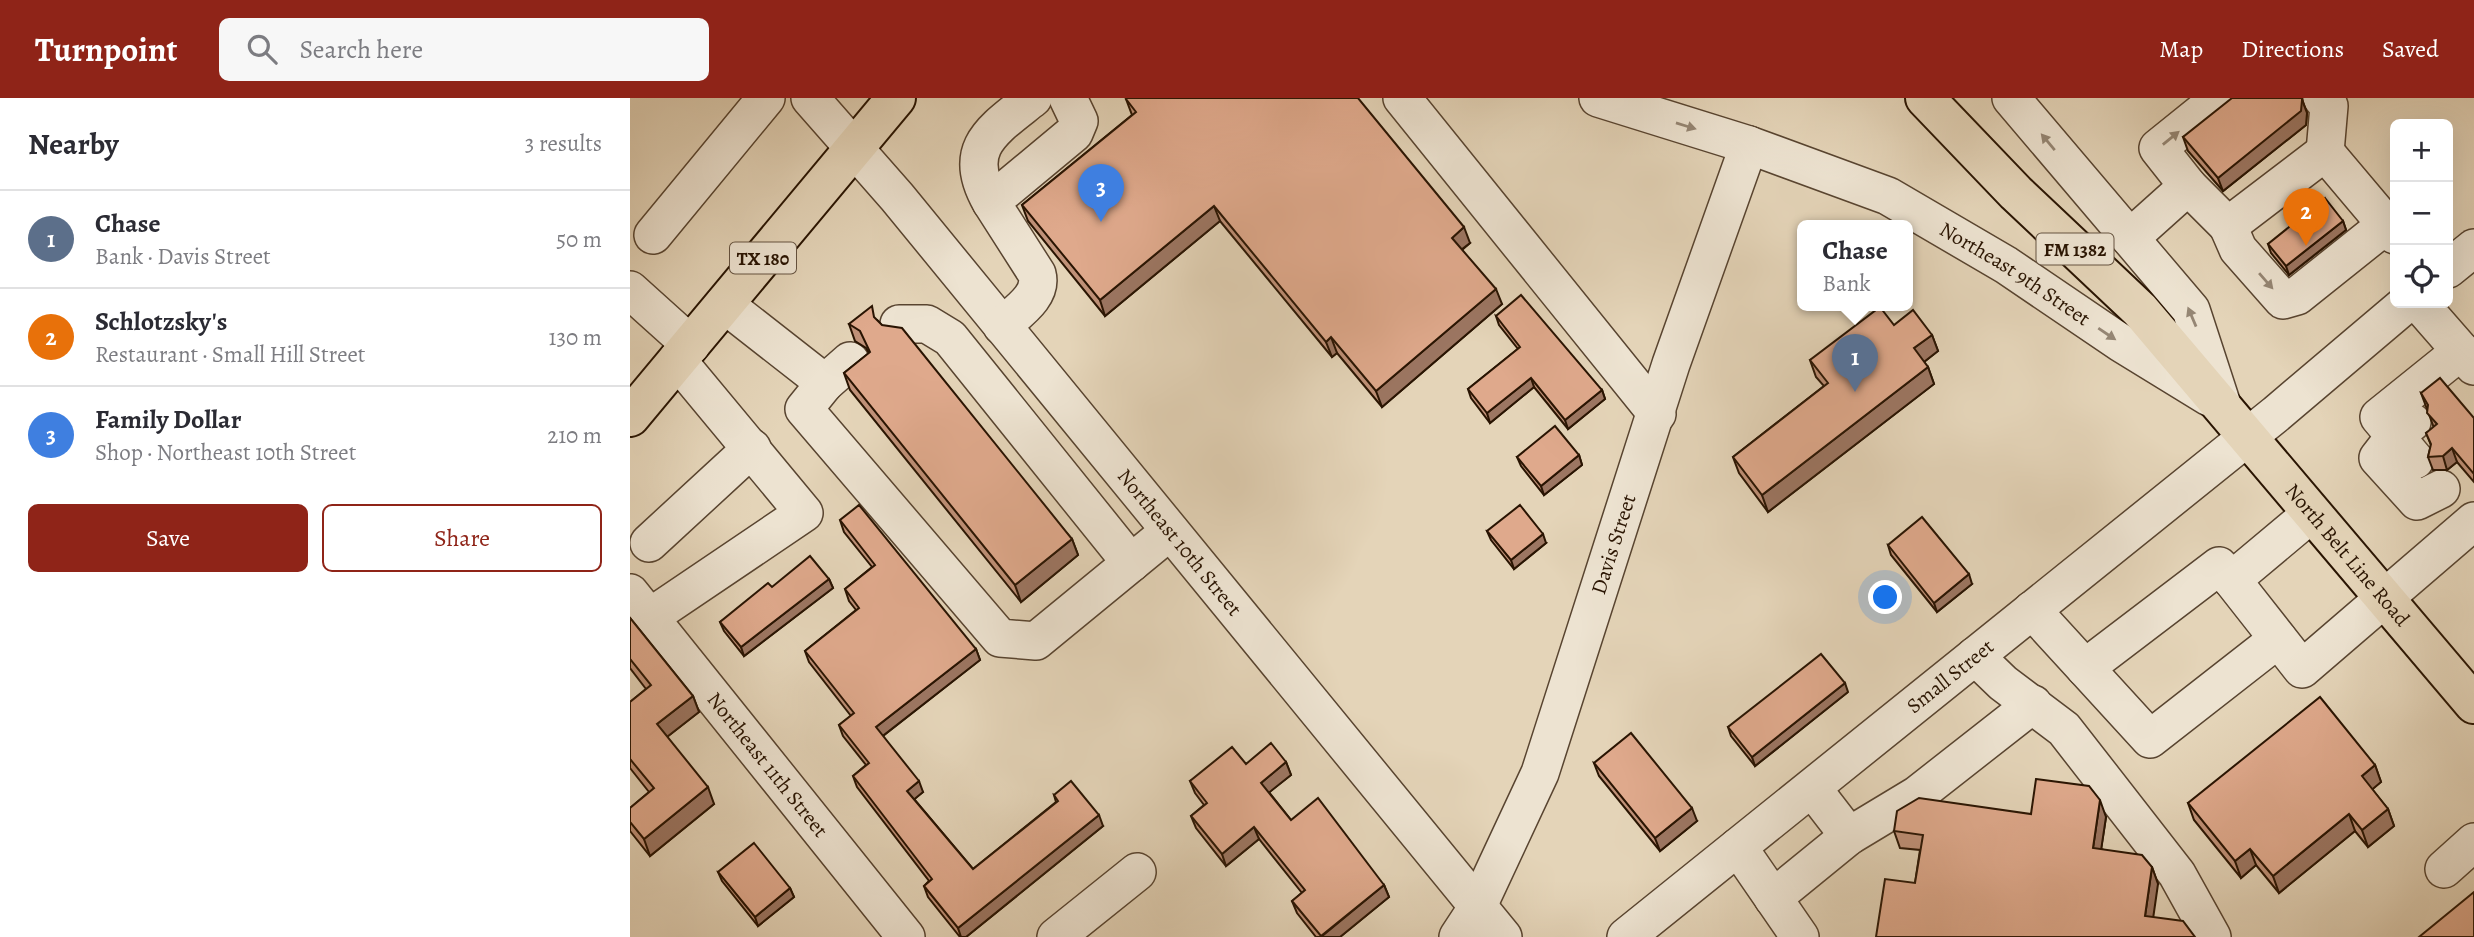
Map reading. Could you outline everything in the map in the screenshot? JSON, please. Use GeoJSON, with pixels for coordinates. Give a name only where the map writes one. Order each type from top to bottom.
{"type":"FeatureCollection","features":[{"type":"Feature","properties":{"kind":"main road","name":"TX 180"},"geometry":{"type":"LineString","coordinates":[[630,418],[896,98]]}},
{"type":"Feature","properties":{"kind":"main road","name":"North Belt Line Road"},"geometry":{"type":"LineString","coordinates":[[1925,98],[2016,193],[2140,310],[2222,405],[2262,426],[2312,513],[2385,599],[2469,689]]}},
{"type":"Feature","properties":{"kind":"street"},"geometry":{"type":"LineString","coordinates":[[653,235],[766,98]]}},
{"type":"Feature","properties":{"kind":"street","name":"Northeast 10th Street"},"geometry":{"type":"LineString","coordinates":[[810,98],[1170,531],[1468,922],[1503,937]]}},
{"type":"Feature","properties":{"kind":"street"},"geometry":{"type":"LineString","coordinates":[[1002,326],[1036,294],[1040,284],[1037,274],[979,180],[977,165],[987,136],[1033,98]]}},
{"type":"Feature","properties":{"kind":"street"},"geometry":{"type":"LineString","coordinates":[[991,202],[1074,133],[1079,121],[1068,98]]}},
{"type":"Feature","properties":{"kind":"street"},"geometry":{"type":"LineString","coordinates":[[1402,98],[1657,414]]}},
{"type":"Feature","properties":{"kind":"street","name":"Northeast 9th Street"},"geometry":{"type":"LineString","coordinates":[[1598,98],[1749,145],[1888,196],[2007,265],[2121,343],[2222,405]]}},
{"type":"Feature","properties":{"kind":"street","name":"North Belt Line Road"},"geometry":{"type":"LineString","coordinates":[[2011,98],[2191,310],[2222,405]]}},
{"type":"Feature","properties":{"kind":"street"},"geometry":{"type":"LineString","coordinates":[[2220,98],[2158,148],[2189,186],[2228,226],[2238,249],[2283,300],[2297,296],[2390,231]]}},
{"type":"Feature","properties":{"kind":"street"},"geometry":{"type":"LineString","coordinates":[[2322,98],[2329,106],[2325,152],[2390,229]]}},
{"type":"Feature","properties":{"kind":"street","name":"Davis Street"},"geometry":{"type":"LineString","coordinates":[[1468,922],[1540,774],[1671,364],[1749,145]]}},
{"type":"Feature","properties":{"kind":"street"},"geometry":{"type":"LineString","coordinates":[[2228,226],[2325,152]]}},
{"type":"Feature","properties":{"kind":"street"},"geometry":{"type":"LineString","coordinates":[[2130,238],[2189,186]]}},
{"type":"Feature","properties":{"kind":"street"},"geometry":{"type":"LineString","coordinates":[[2453,265],[2474,248]]}},
{"type":"Feature","properties":{"kind":"street"},"geometry":{"type":"LineString","coordinates":[[630,290],[684,353],[752,448],[804,513],[640,605]]}},
{"type":"Feature","properties":{"kind":"street"},"geometry":{"type":"LineString","coordinates":[[724,304],[838,372],[804,409],[1000,638],[1036,641],[1170,531]]}},
{"type":"Feature","properties":{"kind":"street","name":"Small Street"},"geometry":{"type":"LineString","coordinates":[[1626,937],[2262,426],[2401,308]]}},
{"type":"Feature","properties":{"kind":"street"},"geometry":{"type":"LineString","coordinates":[[2085,668],[2219,566],[2302,669],[2472,523],[2437,417],[2420,308]]}},
{"type":"Feature","properties":{"kind":"street"},"geometry":{"type":"LineString","coordinates":[[899,324],[927,324],[950,338],[1131,563]]}},
{"type":"Feature","properties":{"kind":"street"},"geometry":{"type":"LineString","coordinates":[[649,542],[752,448]]}},
{"type":"Feature","properties":{"kind":"street"},"geometry":{"type":"LineString","coordinates":[[2232,580],[2312,513]]}},
{"type":"Feature","properties":{"kind":"street","name":"Northeast 11th Street"},"geometry":{"type":"LineString","coordinates":[[640,605],[906,937]]}},
{"type":"Feature","properties":{"kind":"street"},"geometry":{"type":"LineString","coordinates":[[2032,610],[2150,739],[2278,639]]}},
{"type":"Feature","properties":{"kind":"street"},"geometry":{"type":"LineString","coordinates":[[1975,656],[2003,683],[2064,729],[2177,874],[2212,937]]}},
{"type":"Feature","properties":{"kind":"street"},"geometry":{"type":"LineString","coordinates":[[1773,898],[1849,836],[1917,795],[2033,704]]}},
{"type":"Feature","properties":{"kind":"street"},"geometry":{"type":"LineString","coordinates":[[1812,788],[1849,836]]}},
{"type":"Feature","properties":{"kind":"street"},"geometry":{"type":"LineString","coordinates":[[2444,869],[2474,842]]}},
{"type":"Feature","properties":{"kind":"street"},"geometry":{"type":"LineString","coordinates":[[1738,847],[1800,937]]}},
{"type":"Feature","properties":{"kind":"street"},"geometry":{"type":"LineString","coordinates":[[1056,937],[1138,872]]}},
{"type":"Feature","properties":{"kind":"building"},"geometry":{"type":"Polygon","coordinates":[[[1127,98],[1358,98],[1464,227],[1452,238],[1496,289],[1376,391],[1331,337],[1326,342],[1214,206],[1100,300],[1022,205],[1136,112],[1127,98]]]}},
{"type":"Feature","properties":{"kind":"building"},"geometry":{"type":"Polygon","coordinates":[[[2232,98],[2302,98],[2301,111],[2218,178],[2183,137],[2232,98]]]}},
{"type":"Feature","properties":{"kind":"building"},"geometry":{"type":"Polygon","coordinates":[[[2325,198],[2343,221],[2286,266],[2268,244],[2325,198]]]}},
{"type":"Feature","properties":{"kind":"building"},"geometry":{"type":"Polygon","coordinates":[[[1521,295],[1602,390],[1565,420],[1531,378],[1487,413],[1468,389],[1520,347],[1496,316],[1521,295]]]}},
{"type":"Feature","properties":{"kind":"building"},"geometry":{"type":"Polygon","coordinates":[[[872,306],[874,317],[882,325],[902,328],[1072,539],[1015,585],[844,373],[870,352],[860,331],[849,324],[872,306]]]}},
{"type":"Feature","properties":{"kind":"building"},"geometry":{"type":"Polygon","coordinates":[[[1913,310],[1932,335],[1914,348],[1928,367],[1762,495],[1733,457],[1828,383],[1810,360],[1875,311],[1883,311],[1894,325],[1913,310]]]}},
{"type":"Feature","properties":{"kind":"building"},"geometry":{"type":"Polygon","coordinates":[[[2440,378],[2474,418],[2474,474],[2452,448],[2443,456],[2428,457],[2431,444],[2426,433],[2437,424],[2427,413],[2428,405],[2421,393],[2440,378]]]}},
{"type":"Feature","properties":{"kind":"building"},"geometry":{"type":"Polygon","coordinates":[[[1555,426],[1579,455],[1541,486],[1517,457],[1555,426]]]}},
{"type":"Feature","properties":{"kind":"building"},"geometry":{"type":"Polygon","coordinates":[[[859,505],[976,649],[876,727],[919,781],[907,791],[973,869],[1058,801],[1054,795],[1071,781],[1099,815],[958,928],[924,886],[932,879],[853,776],[869,763],[839,725],[854,713],[805,651],[859,608],[845,589],[875,565],[840,520],[859,505]]]}},
{"type":"Feature","properties":{"kind":"building"},"geometry":{"type":"Polygon","coordinates":[[[1520,505],[1543,534],[1511,560],[1487,531],[1520,505]]]}},
{"type":"Feature","properties":{"kind":"building"},"geometry":{"type":"Polygon","coordinates":[[[1922,517],[1969,574],[1934,603],[1888,545],[1922,517]]]}},
{"type":"Feature","properties":{"kind":"building"},"geometry":{"type":"Polygon","coordinates":[[[810,556],[829,579],[741,647],[720,622],[768,583],[772,587],[810,556]]]}},
{"type":"Feature","properties":{"kind":"building"},"geometry":{"type":"Polygon","coordinates":[[[630,618],[693,696],[657,724],[708,787],[644,839],[630,822],[630,808],[654,788],[630,759],[630,702],[651,685],[630,659],[630,618]]]}},
{"type":"Feature","properties":{"kind":"building"},"geometry":{"type":"Polygon","coordinates":[[[1821,654],[1845,683],[1752,757],[1728,727],[1821,654]]]}},
{"type":"Feature","properties":{"kind":"building"},"geometry":{"type":"Polygon","coordinates":[[[2320,697],[2375,765],[2362,776],[2388,809],[2362,830],[2349,814],[2273,876],[2250,849],[2235,861],[2188,803],[2320,697]]]}},
{"type":"Feature","properties":{"kind":"building"},"geometry":{"type":"Polygon","coordinates":[[[1631,733],[1692,808],[1655,838],[1594,763],[1631,733]]]}},
{"type":"Feature","properties":{"kind":"building"},"geometry":{"type":"Polygon","coordinates":[[[1271,743],[1286,762],[1261,783],[1291,820],[1318,798],[1384,885],[1321,936],[1292,901],[1305,890],[1254,827],[1222,854],[1191,816],[1207,803],[1190,781],[1232,747],[1246,764],[1271,743]]]}},
{"type":"Feature","properties":{"kind":"building"},"geometry":{"type":"Polygon","coordinates":[[[2036,779],[2089,786],[2100,800],[2093,848],[2142,855],[2152,867],[2145,916],[2183,921],[2195,937],[1876,937],[1885,879],[1915,883],[1923,835],[1894,831],[1897,811],[1919,798],[2031,814],[2036,779]]]}},
{"type":"Feature","properties":{"kind":"building"},"geometry":{"type":"Polygon","coordinates":[[[754,843],[790,888],[755,917],[718,872],[754,843]]]}},
{"type":"Feature","properties":{"kind":"building"},"geometry":{"type":"Polygon","coordinates":[[[2474,892],[2474,937],[2419,937],[2474,892]]]}},
{"type":"Feature","properties":{"kind":"place","name":"Family Dollar"},"geometry":{"type":"Point","coordinates":[1101,222]}},
{"type":"Feature","properties":{"kind":"place","name":"Schlotzsky's"},"geometry":{"type":"Point","coordinates":[2306,246]}},
{"type":"Feature","properties":{"kind":"place","name":"Chase"},"geometry":{"type":"Point","coordinates":[1855,392]}}]}
